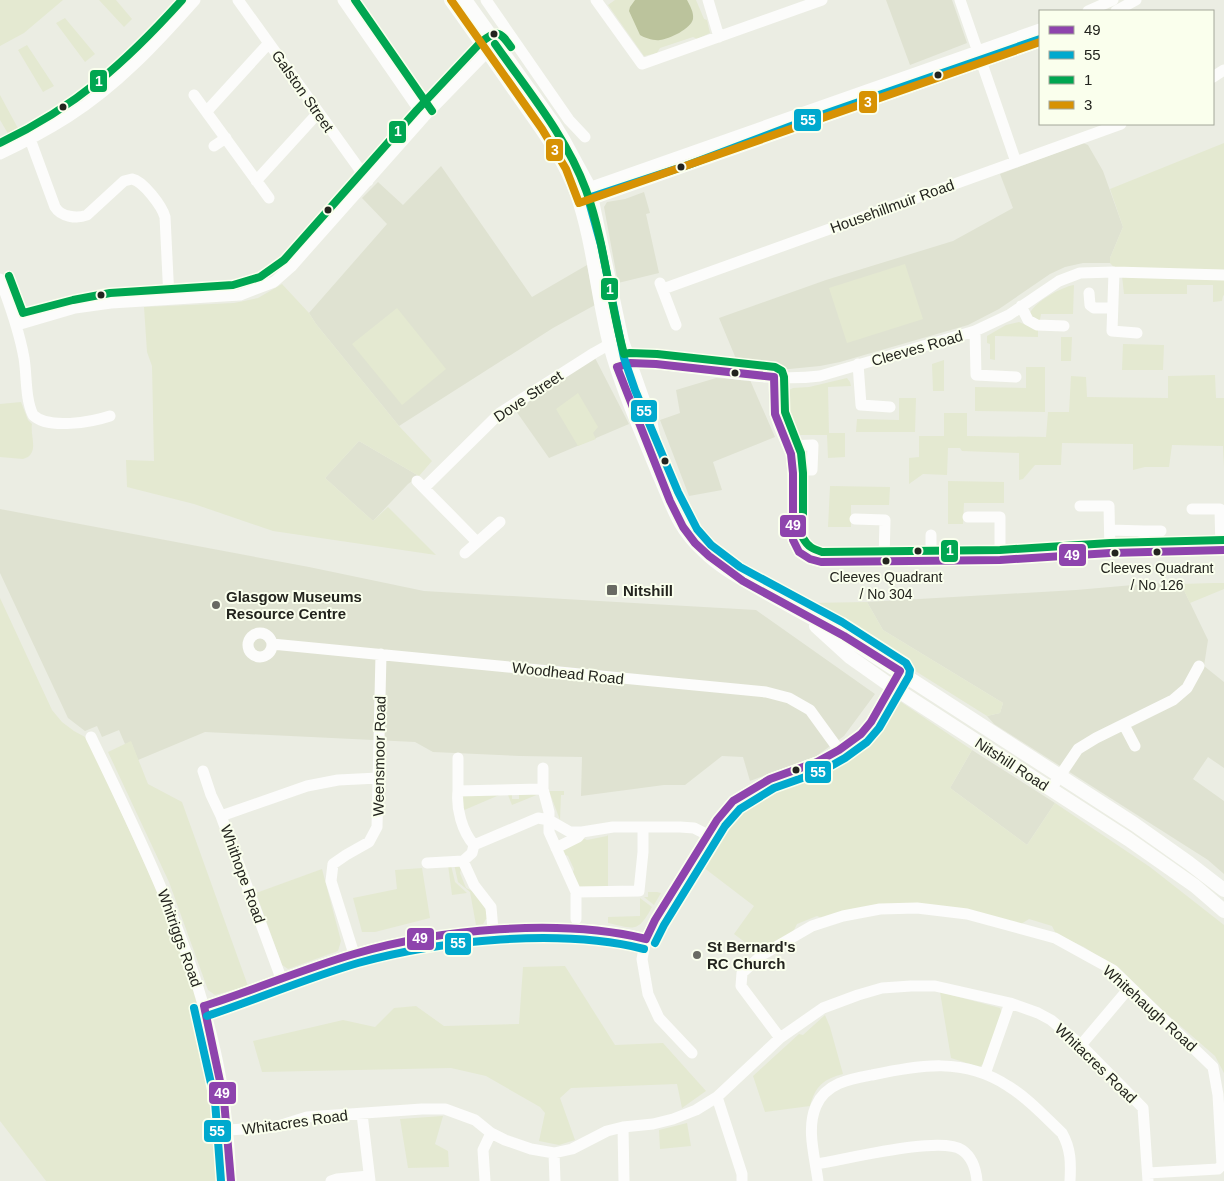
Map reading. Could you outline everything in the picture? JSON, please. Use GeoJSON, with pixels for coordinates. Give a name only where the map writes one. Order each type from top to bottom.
{"type":"FeatureCollection","features":[{"type":"Feature","properties":{"kind":"main road","name":"Nitshill Road"},"geometry":{"type":"LineString","coordinates":[[450,0],[492,47]]}},
{"type":"Feature","properties":{"kind":"main road","name":"Nitshill Road"},"geometry":{"type":"LineString","coordinates":[[465,0],[584,196],[616,343],[624,365],[650,420],[660,474],[670,504],[695,543],[738,577],[803,614],[836,630],[1148,833],[1224,890]]}},
{"type":"Feature","properties":{"kind":"main road","name":"Nitshill Road"},"geometry":{"type":"LineString","coordinates":[[803,614],[850,657],[891,686],[1051,789],[1186,880],[1224,911]]}},
{"type":"Feature","properties":{"kind":"street"},"geometry":{"type":"LineString","coordinates":[[0,154],[30,140],[68,117],[115,82],[162,38],[196,0]]}},
{"type":"Feature","properties":{"kind":"street","name":"Galston Street"},"geometry":{"type":"LineString","coordinates":[[238,0],[368,181]]}},
{"type":"Feature","properties":{"kind":"street"},"geometry":{"type":"LineString","coordinates":[[343,0],[424,117]]}},
{"type":"Feature","properties":{"kind":"street"},"geometry":{"type":"LineString","coordinates":[[486,0],[569,120],[585,137]]}},
{"type":"Feature","properties":{"kind":"street"},"geometry":{"type":"LineString","coordinates":[[596,0],[642,64],[822,0]]}},
{"type":"Feature","properties":{"kind":"street"},"geometry":{"type":"LineString","coordinates":[[708,0],[719,37]]}},
{"type":"Feature","properties":{"kind":"street"},"geometry":{"type":"LineString","coordinates":[[960,0],[1016,162]]}},
{"type":"Feature","properties":{"kind":"street"},"geometry":{"type":"LineString","coordinates":[[1090,10],[1113,0]]}},
{"type":"Feature","properties":{"kind":"street"},"geometry":{"type":"LineString","coordinates":[[1118,10],[1136,0]]}},
{"type":"Feature","properties":{"kind":"street"},"geometry":{"type":"LineString","coordinates":[[981,57],[1039,29]]}},
{"type":"Feature","properties":{"kind":"street"},"geometry":{"type":"LineString","coordinates":[[584,196],[981,57],[1039,42]]}},
{"type":"Feature","properties":{"kind":"street"},"geometry":{"type":"LineString","coordinates":[[207,111],[269,43]]}},
{"type":"Feature","properties":{"kind":"street"},"geometry":{"type":"LineString","coordinates":[[17,325],[87,306],[240,295],[274,282],[291,267],[424,117],[492,47]]}},
{"type":"Feature","properties":{"kind":"street"},"geometry":{"type":"LineString","coordinates":[[194,94],[269,198]]}},
{"type":"Feature","properties":{"kind":"street"},"geometry":{"type":"LineString","coordinates":[[256,181],[318,113]]}},
{"type":"Feature","properties":{"kind":"street","name":"Househillmuir Road"},"geometry":{"type":"LineString","coordinates":[[676,325],[662,286],[1118,125]]}},
{"type":"Feature","properties":{"kind":"street"},"geometry":{"type":"LineString","coordinates":[[214,146],[226,138]]}},
{"type":"Feature","properties":{"kind":"street"},"geometry":{"type":"LineString","coordinates":[[30,140],[55,207],[61,213],[74,217],[83,217],[124,181],[132,179],[140,182],[161,207],[165,217],[170,299]]}},
{"type":"Feature","properties":{"kind":"street"},"geometry":{"type":"LineString","coordinates":[[1114,272],[1112,331],[1137,332]]}},
{"type":"Feature","properties":{"kind":"street","name":"Cleeves Road"},"geometry":{"type":"LineString","coordinates":[[624,365],[656,364],[774,377],[803,378],[820,376],[975,331],[1009,315],[1059,281],[1080,273],[1114,272],[1224,276]]}},
{"type":"Feature","properties":{"kind":"street"},"geometry":{"type":"LineString","coordinates":[[0,279],[17,325],[33,416],[42,421],[57,423],[90,421],[110,416]]}},
{"type":"Feature","properties":{"kind":"street"},"geometry":{"type":"LineString","coordinates":[[1089,294],[1090,305],[1094,308],[1112,308]]}},
{"type":"Feature","properties":{"kind":"street"},"geometry":{"type":"LineString","coordinates":[[1021,306],[1028,320],[1037,325],[1064,326]]}},
{"type":"Feature","properties":{"kind":"street","name":"Cleeves Road"},"geometry":{"type":"LineString","coordinates":[[975,331],[976,375],[1016,377]]}},
{"type":"Feature","properties":{"kind":"street","name":"Dove Street"},"geometry":{"type":"LineString","coordinates":[[477,542],[420,485],[500,413],[594,353],[616,343]]}},
{"type":"Feature","properties":{"kind":"street","name":"Cleeves Road"},"geometry":{"type":"LineString","coordinates":[[858,364],[860,405],[890,407]]}},
{"type":"Feature","properties":{"kind":"street"},"geometry":{"type":"LineString","coordinates":[[774,377],[775,414],[791,454],[793,470],[793,540],[799,552],[810,559],[821,562],[1000,560],[1110,553],[1222,550],[1220,509],[1192,509]]}},
{"type":"Feature","properties":{"kind":"street"},"geometry":{"type":"LineString","coordinates":[[788,446],[813,445],[812,470],[793,470]]}},
{"type":"Feature","properties":{"kind":"street"},"geometry":{"type":"LineString","coordinates":[[1080,506],[1109,506],[1110,553]]}},
{"type":"Feature","properties":{"kind":"street"},"geometry":{"type":"LineString","coordinates":[[968,517],[1000,517],[1000,560]]}},
{"type":"Feature","properties":{"kind":"street"},"geometry":{"type":"LineString","coordinates":[[856,519],[884,520],[884,561]]}},
{"type":"Feature","properties":{"kind":"street"},"geometry":{"type":"LineString","coordinates":[[465,553],[500,522]]}},
{"type":"Feature","properties":{"kind":"street"},"geometry":{"type":"LineString","coordinates":[[1110,530],[1161,531]]}},
{"type":"Feature","properties":{"kind":"street"},"geometry":{"type":"LineString","coordinates":[[1144,531],[1144,552]]}},
{"type":"Feature","properties":{"kind":"street"},"geometry":{"type":"LineString","coordinates":[[931,535],[931,561]]}},
{"type":"Feature","properties":{"kind":"street","name":"Woodhead Road"},"geometry":{"type":"LineString","coordinates":[[272,644],[766,692],[789,698],[810,710],[840,750]]}},
{"type":"Feature","properties":{"kind":"street","name":"Weensmoor Road"},"geometry":{"type":"LineString","coordinates":[[354,954],[331,881],[333,864],[369,842],[377,828],[381,654]]}},
{"type":"Feature","properties":{"kind":"street"},"geometry":{"type":"LineString","coordinates":[[1051,789],[1078,749],[1084,744],[1173,700],[1187,688],[1199,666]]}},
{"type":"Feature","properties":{"kind":"street"},"geometry":{"type":"LineString","coordinates":[[692,1053],[660,1018],[648,994],[642,959],[646,939],[655,920],[717,820],[733,801],[770,779],[817,762],[840,750],[860,734],[871,722],[900,672]]}},
{"type":"Feature","properties":{"kind":"street"},"geometry":{"type":"LineString","coordinates":[[1124,725],[1135,746]]}},
{"type":"Feature","properties":{"kind":"street","name":"Whitriggs Road"},"geometry":{"type":"LineString","coordinates":[[91,737],[173,915],[204,1006],[215,1050],[228,1130],[231,1181]]}},
{"type":"Feature","properties":{"kind":"street"},"geometry":{"type":"LineString","coordinates":[[458,758],[458,808],[469,839],[474,844]]}},
{"type":"Feature","properties":{"kind":"street"},"geometry":{"type":"LineString","coordinates":[[543,768],[543,789],[550,820],[548,832],[576,892],[576,919]]}},
{"type":"Feature","properties":{"kind":"street","name":"Whithope Road"},"geometry":{"type":"LineString","coordinates":[[203,771],[281,978]]}},
{"type":"Feature","properties":{"kind":"street"},"geometry":{"type":"LineString","coordinates":[[221,816],[307,786],[338,780],[378,778]]}},
{"type":"Feature","properties":{"kind":"street"},"geometry":{"type":"LineString","coordinates":[[458,791],[543,789]]}},
{"type":"Feature","properties":{"kind":"street"},"geometry":{"type":"LineString","coordinates":[[474,844],[538,818],[550,820],[570,832],[613,827],[694,828],[708,835]]}},
{"type":"Feature","properties":{"kind":"street"},"geometry":{"type":"LineString","coordinates":[[576,892],[639,891],[643,852],[643,827]]}},
{"type":"Feature","properties":{"kind":"street"},"geometry":{"type":"LineString","coordinates":[[556,848],[578,837],[582,832]]}},
{"type":"Feature","properties":{"kind":"street"},"geometry":{"type":"LineString","coordinates":[[427,863],[463,861],[472,853],[474,844]]}},
{"type":"Feature","properties":{"kind":"street"},"geometry":{"type":"LineString","coordinates":[[463,861],[474,885],[491,907],[494,930]]}},
{"type":"Feature","properties":{"kind":"street","name":"Whitehaugh Road"},"geometry":{"type":"LineString","coordinates":[[780,1038],[741,986],[742,973],[762,956],[812,926],[843,916],[880,909],[917,908],[967,914],[1042,933],[1055,938],[1113,970],[1213,1067],[1218,1095],[1222,1165],[1218,1169],[1148,1177]]}},
{"type":"Feature","properties":{"kind":"street"},"geometry":{"type":"LineString","coordinates":[[204,1006],[354,954],[406,940],[494,930],[606,930],[646,939]]}},
{"type":"Feature","properties":{"kind":"street","name":"Whitacres Road"},"geometry":{"type":"LineString","coordinates":[[228,1130],[275,1127],[307,1117],[422,1108],[445,1109],[475,1120],[491,1133],[531,1149],[554,1153],[572,1149],[607,1131],[623,1127],[653,1124],[696,1110],[717,1097],[780,1038],[823,1008],[882,988],[935,986],[1010,1003],[1052,1020],[1081,1045],[1143,1108],[1148,1177]]}},
{"type":"Feature","properties":{"kind":"street"},"geometry":{"type":"LineString","coordinates":[[1081,1045],[1130,987]]}},
{"type":"Feature","properties":{"kind":"street"},"geometry":{"type":"LineString","coordinates":[[984,1074],[1010,1003]]}},
{"type":"Feature","properties":{"kind":"street"},"geometry":{"type":"LineString","coordinates":[[818,1181],[811,1126],[812,1115],[821,1097],[834,1085],[848,1079],[920,1066],[953,1066],[984,1074],[1007,1085],[1062,1133],[1071,1154],[1070,1181]]}},
{"type":"Feature","properties":{"kind":"street"},"geometry":{"type":"LineString","coordinates":[[717,1097],[742,1174],[742,1181]]}},
{"type":"Feature","properties":{"kind":"street","name":"Whitacres Road"},"geometry":{"type":"LineString","coordinates":[[332,1181],[337,1179],[369,1178],[362,1114]]}},
{"type":"Feature","properties":{"kind":"street"},"geometry":{"type":"LineString","coordinates":[[623,1127],[624,1181]]}},
{"type":"Feature","properties":{"kind":"street"},"geometry":{"type":"LineString","coordinates":[[485,1181],[483,1150],[491,1133]]}},
{"type":"Feature","properties":{"kind":"street"},"geometry":{"type":"LineString","coordinates":[[816,1164],[915,1147],[953,1147],[962,1150],[971,1161],[976,1172],[977,1181]]}},
{"type":"Feature","properties":{"kind":"street"},"geometry":{"type":"LineString","coordinates":[[554,1153],[555,1181]]}},
{"type":"Feature","properties":{"kind":"shaded area"},"geometry":{"type":"Polygon","coordinates":[[[0,0],[63,0],[24,33],[0,46],[0,0]]]}},
{"type":"Feature","properties":{"kind":"shaded area"},"geometry":{"type":"Polygon","coordinates":[[[99,0],[116,0],[132,19],[124,27],[99,0]]]}},
{"type":"Feature","properties":{"kind":"shaded area"},"geometry":{"type":"Polygon","coordinates":[[[615,0],[696,0],[704,19],[707,20],[710,33],[697,39],[693,37],[660,48],[657,53],[644,56],[608,5],[615,0]]]}},
{"type":"Feature","properties":{"kind":"shaded area"},"geometry":{"type":"Polygon","coordinates":[[[635,0],[687,0],[693,19],[684,30],[674,36],[660,40],[647,38],[640,35],[629,11],[635,0]]]}},
{"type":"Feature","properties":{"kind":"shaded area"},"geometry":{"type":"Polygon","coordinates":[[[886,0],[952,0],[967,43],[910,65],[886,0]]]}},
{"type":"Feature","properties":{"kind":"shaded area"},"geometry":{"type":"Polygon","coordinates":[[[65,18],[95,54],[85,62],[56,23],[65,18]]]}},
{"type":"Feature","properties":{"kind":"shaded area"},"geometry":{"type":"Polygon","coordinates":[[[27,45],[54,86],[43,92],[18,50],[27,45]]]}},
{"type":"Feature","properties":{"kind":"shaded area"},"geometry":{"type":"Polygon","coordinates":[[[0,95],[20,132],[10,137],[0,120],[0,95]]]}},
{"type":"Feature","properties":{"kind":"shaded area"},"geometry":{"type":"Polygon","coordinates":[[[1083,143],[1088,145],[1103,171],[1123,227],[1110,258],[1110,263],[1083,263],[1065,267],[1050,274],[999,309],[968,325],[840,362],[779,370],[739,366],[719,318],[826,280],[953,241],[1013,208],[1000,174],[1083,143]]]}},
{"type":"Feature","properties":{"kind":"shaded area"},"geometry":{"type":"Polygon","coordinates":[[[1224,143],[1224,295],[1222,301],[1213,302],[1213,285],[1187,285],[1187,294],[1124,294],[1122,276],[1110,263],[1110,258],[1123,227],[1110,189],[1224,143]]]}},
{"type":"Feature","properties":{"kind":"shaded area"},"geometry":{"type":"Polygon","coordinates":[[[441,166],[532,297],[587,265],[595,305],[553,328],[399,426],[309,313],[387,224],[362,198],[378,182],[403,205],[441,166]]]}},
{"type":"Feature","properties":{"kind":"shaded area"},"geometry":{"type":"Polygon","coordinates":[[[644,192],[650,213],[646,214],[659,273],[618,283],[604,207],[607,202],[625,199],[644,192]]]}},
{"type":"Feature","properties":{"kind":"shaded area"},"geometry":{"type":"Polygon","coordinates":[[[905,264],[923,319],[847,343],[829,288],[905,264]]]}},
{"type":"Feature","properties":{"kind":"shaded area"},"geometry":{"type":"Polygon","coordinates":[[[282,284],[309,313],[399,426],[432,461],[419,476],[359,441],[325,478],[373,521],[388,507],[436,555],[273,531],[194,504],[127,487],[126,460],[154,461],[152,366],[147,352],[144,307],[234,303],[258,298],[282,284]]]}},
{"type":"Feature","properties":{"kind":"shaded area"},"geometry":{"type":"Polygon","coordinates":[[[1074,285],[1073,314],[1041,314],[1040,320],[1036,320],[1030,313],[1037,304],[1049,296],[1074,285]]]}},
{"type":"Feature","properties":{"kind":"shaded area"},"geometry":{"type":"Polygon","coordinates":[[[397,308],[446,369],[402,405],[352,344],[397,308]]]}},
{"type":"Feature","properties":{"kind":"shaded area"},"geometry":{"type":"Polygon","coordinates":[[[1019,322],[1038,330],[1038,337],[995,336],[995,360],[990,359],[990,344],[987,343],[987,336],[1006,325],[1019,322]]]}},
{"type":"Feature","properties":{"kind":"shaded area"},"geometry":{"type":"Polygon","coordinates":[[[1061,337],[1072,337],[1071,361],[1061,361],[1061,337]]]}},
{"type":"Feature","properties":{"kind":"shaded area"},"geometry":{"type":"Polygon","coordinates":[[[1123,344],[1164,345],[1163,370],[1122,370],[1123,344]]]}},
{"type":"Feature","properties":{"kind":"shaded area"},"geometry":{"type":"Polygon","coordinates":[[[594,356],[629,424],[549,458],[516,411],[594,356]]]}},
{"type":"Feature","properties":{"kind":"shaded area"},"geometry":{"type":"Polygon","coordinates":[[[944,360],[944,391],[933,391],[932,364],[944,360]]]}},
{"type":"Feature","properties":{"kind":"shaded area"},"geometry":{"type":"Polygon","coordinates":[[[1026,367],[1045,367],[1045,412],[975,411],[975,387],[1026,388],[1026,367]]]}},
{"type":"Feature","properties":{"kind":"shaded area"},"geometry":{"type":"Polygon","coordinates":[[[1215,375],[1216,398],[1224,398],[1224,468],[1223,446],[1172,445],[1169,467],[1145,467],[1133,470],[1133,444],[1062,443],[1061,465],[1035,465],[1023,479],[1019,480],[1019,453],[962,451],[960,448],[948,448],[947,475],[923,474],[909,484],[909,458],[919,457],[919,436],[944,436],[944,413],[967,413],[967,436],[1046,437],[1048,412],[1069,412],[1071,376],[1086,377],[1087,397],[1168,398],[1168,376],[1215,375]]]}},
{"type":"Feature","properties":{"kind":"shaded area"},"geometry":{"type":"Polygon","coordinates":[[[716,378],[750,380],[775,437],[713,462],[722,490],[689,496],[660,420],[680,413],[676,390],[716,378]]]}},
{"type":"Feature","properties":{"kind":"shaded area"},"geometry":{"type":"Polygon","coordinates":[[[847,378],[851,386],[828,387],[829,433],[845,433],[845,457],[828,458],[827,435],[800,435],[799,442],[790,436],[785,423],[782,398],[785,397],[787,391],[793,388],[809,387],[847,378]]]}},
{"type":"Feature","properties":{"kind":"shaded area"},"geometry":{"type":"Polygon","coordinates":[[[578,393],[598,427],[593,433],[596,439],[578,446],[556,409],[578,393]]]}},
{"type":"Feature","properties":{"kind":"shaded area"},"geometry":{"type":"Polygon","coordinates":[[[899,398],[916,398],[915,432],[856,432],[857,419],[899,420],[899,398]]]}},
{"type":"Feature","properties":{"kind":"shaded area"},"geometry":{"type":"Polygon","coordinates":[[[21,402],[28,420],[32,424],[33,450],[28,457],[23,459],[0,457],[0,404],[21,402]]]}},
{"type":"Feature","properties":{"kind":"shaded area"},"geometry":{"type":"Polygon","coordinates":[[[359,441],[419,476],[408,484],[373,521],[325,478],[359,441]]]}},
{"type":"Feature","properties":{"kind":"shaded area"},"geometry":{"type":"Polygon","coordinates":[[[948,481],[1004,482],[1004,503],[964,503],[963,524],[948,524],[948,481]]]}},
{"type":"Feature","properties":{"kind":"shaded area"},"geometry":{"type":"Polygon","coordinates":[[[830,486],[890,487],[889,505],[851,505],[851,527],[828,527],[830,486]]]}},
{"type":"Feature","properties":{"kind":"shaded area"},"geometry":{"type":"Polygon","coordinates":[[[0,509],[309,567],[424,591],[756,610],[875,694],[844,736],[815,757],[750,781],[743,757],[722,756],[685,785],[664,785],[581,796],[582,757],[433,752],[415,742],[205,732],[138,760],[131,742],[125,744],[119,730],[102,737],[97,726],[85,731],[68,718],[0,573],[0,509]]]}},
{"type":"Feature","properties":{"kind":"shaded area"},"geometry":{"type":"Polygon","coordinates":[[[1156,583],[1181,584],[1208,640],[1204,666],[1224,682],[1224,768],[1208,757],[1193,779],[1224,801],[1224,874],[1208,860],[994,724],[987,716],[1000,713],[1003,703],[883,630],[867,602],[1076,590],[1156,583]]]}},
{"type":"Feature","properties":{"kind":"shaded area"},"geometry":{"type":"Polygon","coordinates":[[[1224,583],[1224,589],[1190,603],[1181,584],[1224,583]]]}},
{"type":"Feature","properties":{"kind":"shaded area"},"geometry":{"type":"Polygon","coordinates":[[[0,598],[52,710],[62,722],[85,737],[96,757],[171,922],[199,1006],[201,1022],[220,1101],[223,1181],[46,1181],[0,1121],[0,598]]]}},
{"type":"Feature","properties":{"kind":"shaded area"},"geometry":{"type":"Polygon","coordinates":[[[867,602],[883,630],[1003,703],[1000,713],[987,716],[807,603],[867,602]]]}},
{"type":"Feature","properties":{"kind":"shaded area"},"geometry":{"type":"Polygon","coordinates":[[[901,702],[972,750],[950,788],[1027,845],[1055,803],[1150,867],[1224,925],[1224,1073],[1215,1056],[1108,963],[1084,947],[1056,934],[1052,926],[1029,919],[1021,924],[940,906],[824,919],[817,916],[797,924],[793,932],[758,952],[734,934],[754,906],[699,864],[730,814],[758,792],[833,762],[875,731],[890,705],[901,702]]]}},
{"type":"Feature","properties":{"kind":"shaded area"},"geometry":{"type":"Polygon","coordinates":[[[131,741],[148,784],[182,802],[248,986],[215,995],[208,990],[169,882],[108,752],[131,741]]]}},
{"type":"Feature","properties":{"kind":"shaded area"},"geometry":{"type":"Polygon","coordinates":[[[972,750],[1055,803],[1027,845],[950,788],[972,750]]]}},
{"type":"Feature","properties":{"kind":"shaded area"},"geometry":{"type":"Polygon","coordinates":[[[549,791],[564,791],[564,795],[561,795],[560,820],[549,791]]]}},
{"type":"Feature","properties":{"kind":"shaded area"},"geometry":{"type":"Polygon","coordinates":[[[504,793],[462,811],[462,796],[504,793]]]}},
{"type":"Feature","properties":{"kind":"shaded area"},"geometry":{"type":"Polygon","coordinates":[[[512,793],[512,799],[519,799],[519,793],[539,794],[512,805],[508,795],[512,793]]]}},
{"type":"Feature","properties":{"kind":"shaded area"},"geometry":{"type":"Polygon","coordinates":[[[608,835],[608,887],[578,888],[572,875],[574,869],[568,856],[563,854],[561,848],[583,838],[587,840],[608,835]]]}},
{"type":"Feature","properties":{"kind":"shaded area"},"geometry":{"type":"Polygon","coordinates":[[[454,864],[461,869],[460,873],[466,888],[475,893],[483,904],[488,919],[483,924],[476,925],[470,892],[458,882],[454,864]]]}},
{"type":"Feature","properties":{"kind":"shaded area"},"geometry":{"type":"Polygon","coordinates":[[[448,865],[451,865],[455,882],[467,893],[452,895],[448,865]]]}},
{"type":"Feature","properties":{"kind":"shaded area"},"geometry":{"type":"Polygon","coordinates":[[[422,868],[430,918],[375,932],[362,932],[353,898],[397,889],[395,870],[422,868]]]}},
{"type":"Feature","properties":{"kind":"shaded area"},"geometry":{"type":"Polygon","coordinates":[[[322,869],[341,941],[338,951],[288,969],[282,965],[256,893],[322,869]]]}},
{"type":"Feature","properties":{"kind":"shaded area"},"geometry":{"type":"Polygon","coordinates":[[[648,892],[661,893],[654,905],[644,897],[648,897],[648,892]]]}},
{"type":"Feature","properties":{"kind":"shaded area"},"geometry":{"type":"Polygon","coordinates":[[[640,898],[652,907],[639,925],[624,927],[608,923],[608,917],[640,916],[640,898]]]}},
{"type":"Feature","properties":{"kind":"shaded area"},"geometry":{"type":"Polygon","coordinates":[[[565,966],[615,1045],[663,1043],[706,1091],[682,1108],[677,1084],[571,1088],[560,1098],[575,1140],[559,1145],[539,1141],[545,1113],[540,1107],[486,1076],[451,1068],[262,1072],[253,1041],[343,1020],[375,1027],[394,1008],[416,1006],[444,1026],[519,1024],[523,967],[565,966]]]}},
{"type":"Feature","properties":{"kind":"shaded area"},"geometry":{"type":"Polygon","coordinates":[[[940,992],[1000,1008],[1002,1013],[985,1063],[979,1067],[951,1058],[940,992]]]}},
{"type":"Feature","properties":{"kind":"shaded area"},"geometry":{"type":"Polygon","coordinates":[[[825,1015],[843,1074],[825,1081],[814,1094],[810,1106],[765,1112],[753,1076],[799,1034],[803,1035],[825,1015]]]}},
{"type":"Feature","properties":{"kind":"shaded area"},"geometry":{"type":"Polygon","coordinates":[[[443,1116],[435,1144],[448,1151],[449,1167],[408,1168],[400,1119],[443,1116]]]}},
{"type":"Feature","properties":{"kind":"shaded area"},"geometry":{"type":"Polygon","coordinates":[[[687,1123],[691,1146],[660,1149],[659,1130],[687,1123]]]}},
{"type":"Feature","properties":{"kind":"transit line","name":"1"},"geometry":{"type":"LineString","coordinates":[[0,143],[53,114],[98,81],[140,44],[182,0]]}},
{"type":"Feature","properties":{"kind":"transit line","name":"1"},"geometry":{"type":"LineString","coordinates":[[355,0],[432,111]]}},
{"type":"Feature","properties":{"kind":"transit line","name":"3"},"geometry":{"type":"LineString","coordinates":[[451,0],[542,129],[566,169],[579,203],[1039,42]]}},
{"type":"Feature","properties":{"kind":"transit line","name":"1"},"geometry":{"type":"LineString","coordinates":[[9,276],[23,313],[110,293],[233,285],[260,277],[284,260],[417,110],[480,43],[490,36],[497,34],[503,37],[511,47]]}},
{"type":"Feature","properties":{"kind":"transit line","name":"55"},"geometry":{"type":"LineString","coordinates":[[655,943],[664,925],[725,826],[740,809],[774,788],[822,771],[845,758],[867,742],[879,728],[909,676],[910,670],[906,663],[842,622],[740,567],[711,545],[697,529],[678,492],[635,390],[624,358],[601,245],[588,198],[688,165],[807,120],[1039,39]]}},
{"type":"Feature","properties":{"kind":"transit line","name":"1"},"geometry":{"type":"LineString","coordinates":[[495,44],[557,132],[578,170],[598,230],[624,354],[657,354],[775,367],[782,371],[784,377],[785,412],[801,453],[803,473],[803,538],[811,547],[822,552],[1000,550],[1110,543],[1224,540]]}},
{"type":"Feature","properties":{"kind":"transit line","name":"49"},"geometry":{"type":"LineString","coordinates":[[646,939],[655,920],[717,820],[733,801],[770,779],[817,762],[839,750],[861,734],[871,722],[900,671],[844,636],[743,581],[709,556],[695,543],[683,527],[670,501],[617,367],[630,363],[656,364],[774,377]]}},
{"type":"Feature","properties":{"kind":"transit line","name":"49"},"geometry":{"type":"LineString","coordinates":[[774,377],[775,414],[791,454],[793,473],[793,540],[799,552],[810,559],[821,562],[1000,560],[1110,553],[1224,550]]}},
{"type":"Feature","properties":{"kind":"transit line","name":"49"},"geometry":{"type":"LineString","coordinates":[[204,1006],[354,954],[423,938],[499,929],[538,928],[576,929],[646,939]]}},
{"type":"Feature","properties":{"kind":"transit line","name":"55"},"geometry":{"type":"LineString","coordinates":[[207,1016],[358,963],[426,948],[463,943],[538,938],[576,939],[644,949]]}},
{"type":"Feature","properties":{"kind":"transit line","name":"49"},"geometry":{"type":"LineString","coordinates":[[204,1006],[224,1100],[231,1181]]}},
{"type":"Feature","properties":{"kind":"transit line","name":"55"},"geometry":{"type":"LineString","coordinates":[[194,1008],[215,1101],[221,1181]]}},
{"type":"Feature","properties":{"kind":"place","name":"Cleeves Quadrant / No 126"},"geometry":{"type":"Point","coordinates":[1157,552]}},
{"type":"Feature","properties":{"kind":"place","name":"Cleeves Quadrant / No 304"},"geometry":{"type":"Point","coordinates":[886,561]}},
{"type":"Feature","properties":{"kind":"place","name":"Nitshill"},"geometry":{"type":"Point","coordinates":[612,590]}},
{"type":"Feature","properties":{"kind":"place","name":"Glasgow Museums Resource Centre"},"geometry":{"type":"Point","coordinates":[216,605]}},
{"type":"Feature","properties":{"kind":"place","name":"St Bernard's RC Church"},"geometry":{"type":"Point","coordinates":[697,955]}}]}
